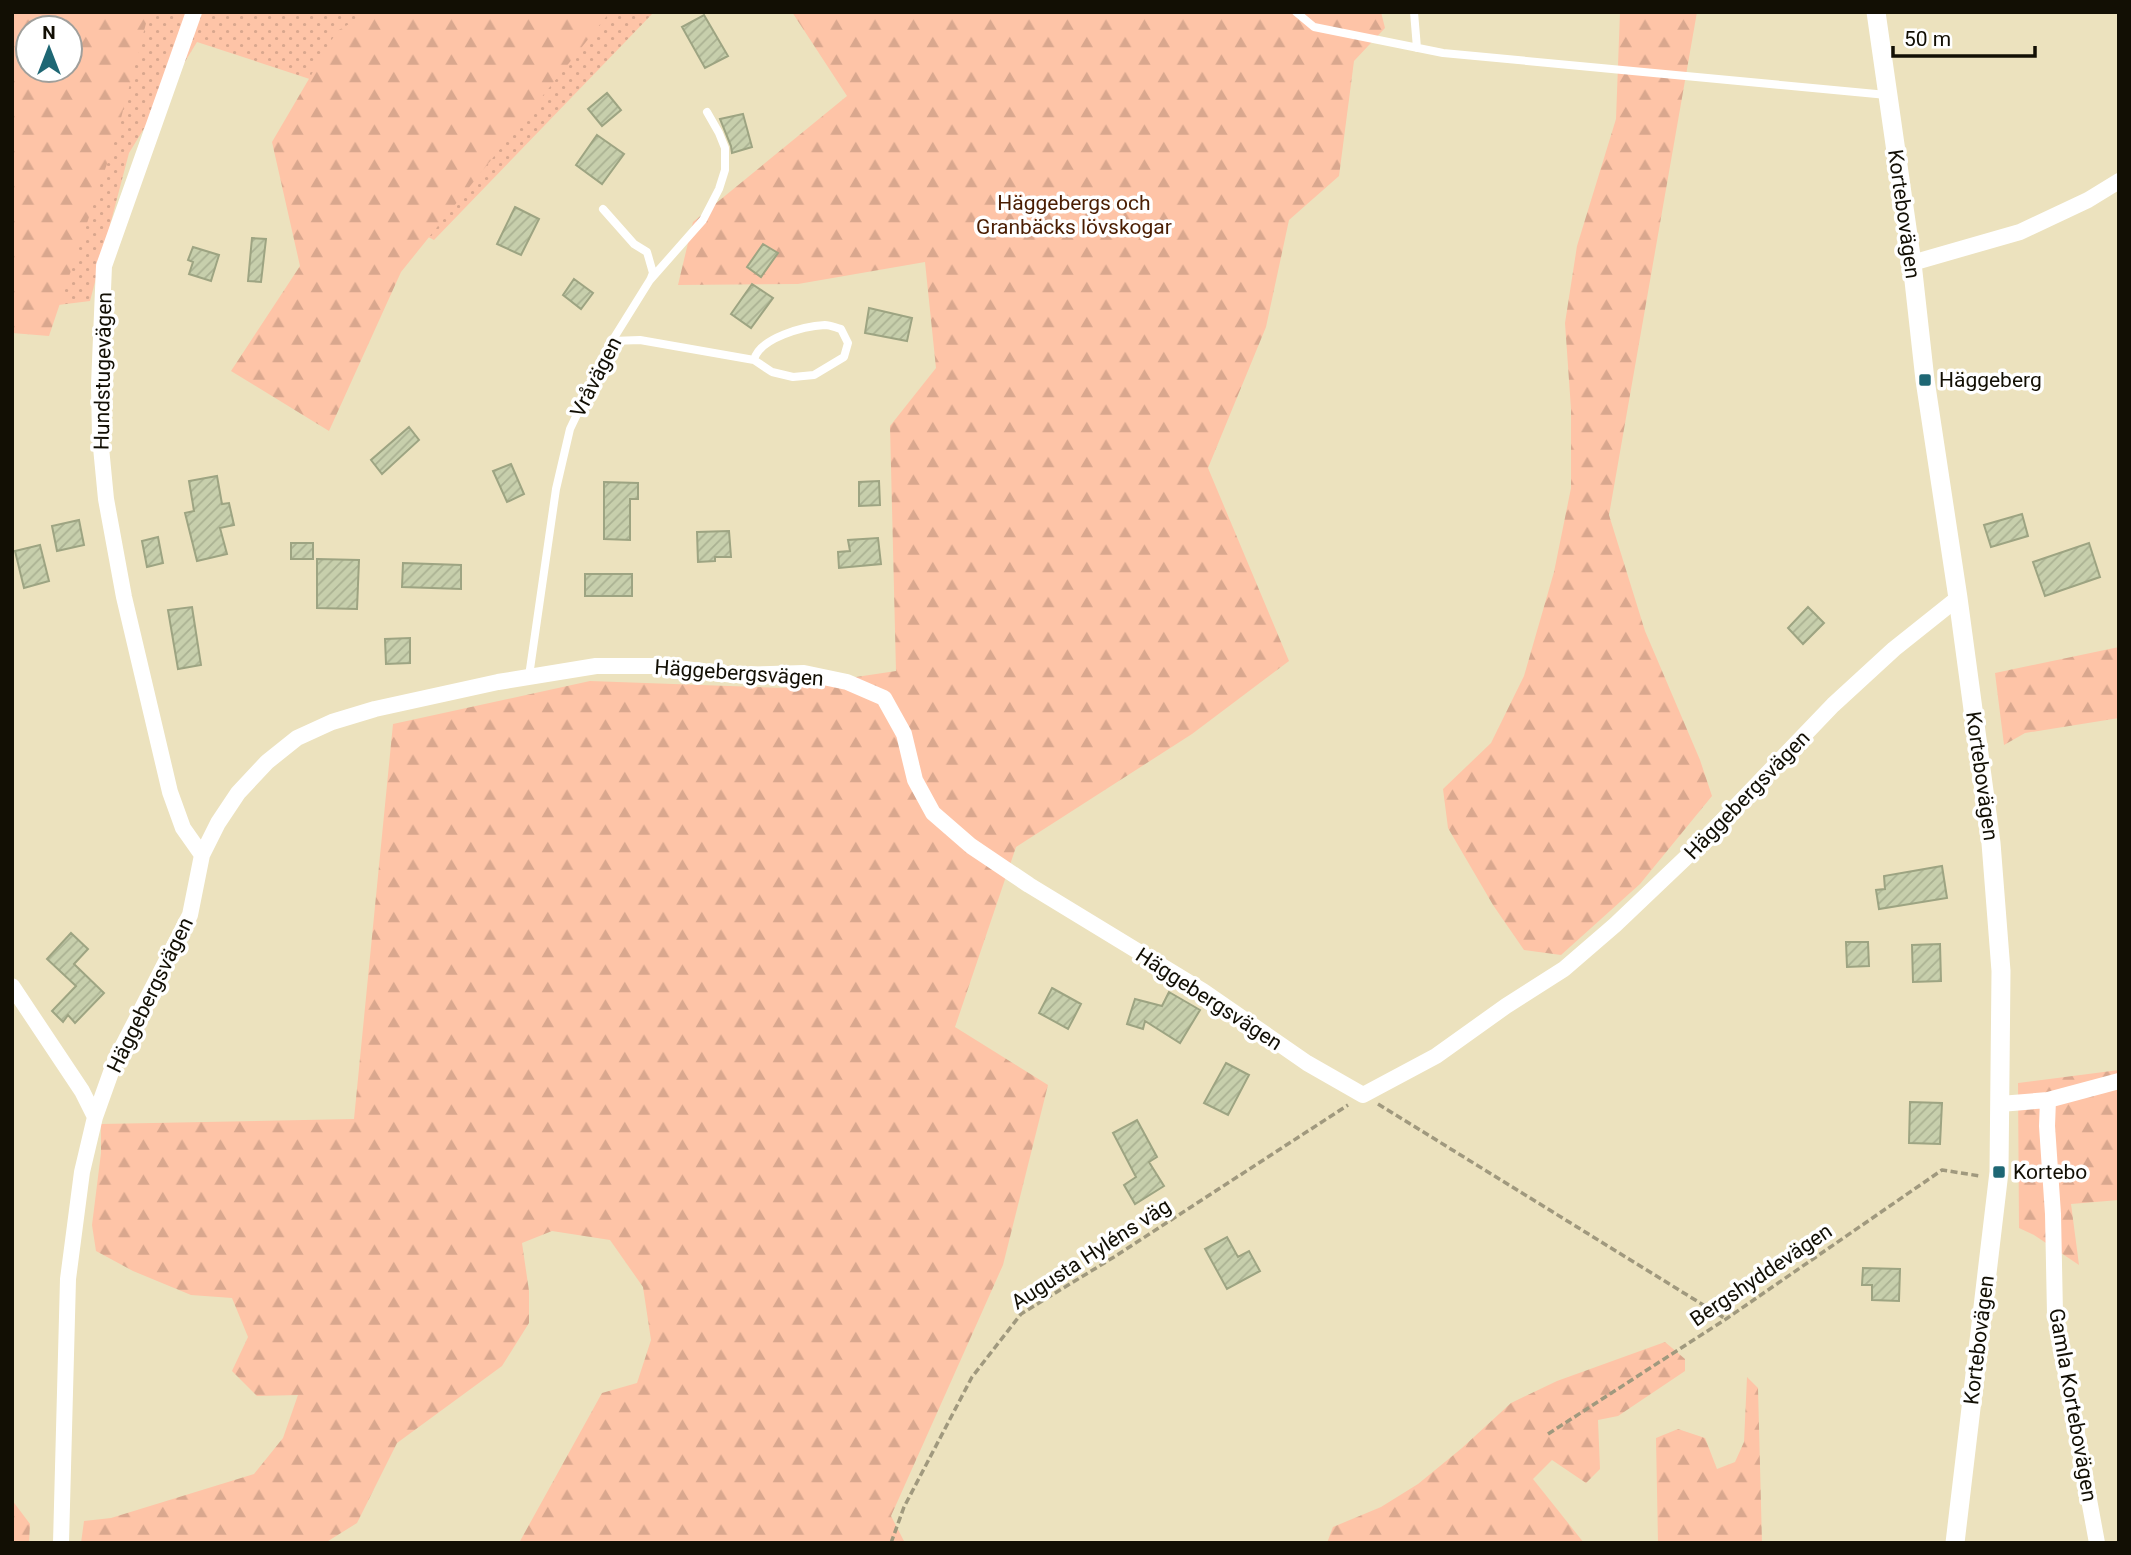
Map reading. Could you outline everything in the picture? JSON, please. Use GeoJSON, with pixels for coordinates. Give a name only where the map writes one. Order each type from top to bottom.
{"type":"FeatureCollection","features":[{"type":"Feature","properties":{"kind":"street","name":"Hundstugevägen"},"geometry":{"type":"LineString","coordinates":[[194,12],[104,267],[99,385],[100,437],[106,499],[124,597],[170,792],[183,828],[202,855]]}},
{"type":"Feature","properties":{"kind":"street","name":"Kortebovägen"},"geometry":{"type":"LineString","coordinates":[[1875,12],[1991,843],[2001,971],[1999,1179],[1955,1543]]}},
{"type":"Feature","properties":{"kind":"street"},"geometry":{"type":"LineString","coordinates":[[1912,263],[2020,232],[2077,205],[2119,181]]}},
{"type":"Feature","properties":{"kind":"street","name":"Häggebergsvägen"},"geometry":{"type":"LineString","coordinates":[[61,1543],[68,1279],[82,1172],[95,1117],[115,1061],[190,915],[202,855],[218,823],[238,793],[267,762],[297,738],[332,722],[375,709],[596,666],[660,666],[734,675],[804,673],[847,682],[884,698],[904,734],[915,780],[933,813],[971,846],[1109,935],[1203,991],[1307,1063],[1363,1095],[1436,1056],[1564,969],[1697,847],[1843,695],[1894,649],[1958,598]]}},
{"type":"Feature","properties":{"kind":"street"},"geometry":{"type":"LineString","coordinates":[[12,986],[82,1091],[95,1117]]}},
{"type":"Feature","properties":{"kind":"street"},"geometry":{"type":"LineString","coordinates":[[2000,1104],[2048,1100],[2119,1081]]}},
{"type":"Feature","properties":{"kind":"street","name":"Gamla Kortebovägen"},"geometry":{"type":"LineString","coordinates":[[2048,1100],[2055,1314],[2097,1543]]}},
{"type":"Feature","properties":{"kind":"lane"},"geometry":{"type":"LineString","coordinates":[[1296,12],[1314,27],[1443,53],[1887,95]]}},
{"type":"Feature","properties":{"kind":"lane"},"geometry":{"type":"LineString","coordinates":[[1413,12],[1417,48]]}},
{"type":"Feature","properties":{"kind":"lane","name":"Vråvägen"},"geometry":{"type":"LineString","coordinates":[[529,677],[556,489],[570,429],[612,341],[650,280],[703,220],[719,189],[725,170],[725,148],[707,112]]}},
{"type":"Feature","properties":{"kind":"lane"},"geometry":{"type":"LineString","coordinates":[[603,209],[634,244],[647,252],[653,273],[650,280]]}},
{"type":"Feature","properties":{"kind":"lane"},"geometry":{"type":"LineString","coordinates":[[612,341],[640,340],[754,360],[772,372],[793,377],[814,374],[833,365],[844,357],[848,343],[841,330],[828,324],[791,332],[765,344],[756,352],[754,360]]}},
{"type":"Feature","properties":{"kind":"path"},"geometry":{"type":"LineString","coordinates":[[1363,1095],[1726,1319]]}},
{"type":"Feature","properties":{"kind":"path","name":"Augusta Hyléns väg"},"geometry":{"type":"LineString","coordinates":[[891,1543],[904,1507],[972,1377],[1021,1314],[1114,1257],[1363,1095]]}},
{"type":"Feature","properties":{"kind":"path","name":"Bergshyddevägen"},"geometry":{"type":"LineString","coordinates":[[1548,1434],[1726,1319],[1942,1170],[1999,1179]]}},
{"type":"Feature","properties":{"kind":"green space"},"geometry":{"type":"Polygon","coordinates":[[[12,12],[654,12],[434,240],[308,175],[331,86],[197,42],[129,153],[90,301],[26,309],[15,84],[84,84],[84,14],[14,14],[14,54],[12,12]]]}},
{"type":"Feature","properties":{"kind":"green space"},"geometry":{"type":"Polygon","coordinates":[[[12,12],[149,12],[116,137],[49,336],[12,333],[12,12]]]}},
{"type":"Feature","properties":{"kind":"green space"},"geometry":{"type":"Polygon","coordinates":[[[370,12],[610,12],[401,272],[329,431],[231,371],[300,266],[272,142],[337,31],[370,12]]]}},
{"type":"Feature","properties":{"kind":"green space","name":"Häggebergs och Granbäcks lövskogar"},"geometry":{"type":"Polygon","coordinates":[[[792,12],[1381,12],[1385,28],[1354,61],[1339,176],[1289,220],[1266,327],[1208,468],[1289,661],[1192,734],[1016,847],[955,1027],[1048,1085],[1003,1265],[891,1516],[905,1543],[519,1543],[602,1393],[637,1383],[651,1340],[643,1287],[610,1240],[552,1231],[522,1243],[529,1291],[529,1323],[502,1366],[397,1443],[357,1523],[325,1543],[81,1543],[84,1521],[111,1518],[254,1474],[283,1438],[298,1395],[257,1396],[232,1371],[248,1337],[232,1298],[191,1295],[133,1271],[96,1251],[92,1225],[101,1153],[101,1124],[354,1119],[393,724],[590,681],[783,688],[896,671],[890,426],[936,368],[925,262],[798,284],[678,285],[693,222],[847,96],[792,12]]]}},
{"type":"Feature","properties":{"kind":"green space"},"geometry":{"type":"Polygon","coordinates":[[[1620,12],[1697,12],[1609,515],[1645,631],[1700,760],[1712,796],[1640,884],[1561,955],[1524,950],[1493,905],[1448,828],[1443,789],[1491,743],[1524,676],[1554,572],[1571,488],[1571,409],[1565,323],[1577,246],[1616,119],[1620,12]]]}},
{"type":"Feature","properties":{"kind":"green space"},"geometry":{"type":"Polygon","coordinates":[[[2119,647],[2119,718],[2025,733],[2004,745],[1995,673],[2119,647]]]}},
{"type":"Feature","properties":{"kind":"green space"},"geometry":{"type":"Polygon","coordinates":[[[2119,1070],[2119,1200],[2071,1204],[2079,1265],[2019,1228],[2018,1083],[2119,1070]]]}},
{"type":"Feature","properties":{"kind":"green space"},"geometry":{"type":"Polygon","coordinates":[[[1665,1342],[1685,1359],[1685,1371],[1618,1416],[1598,1420],[1600,1469],[1586,1483],[1552,1460],[1533,1479],[1584,1543],[1327,1543],[1333,1527],[1381,1507],[1418,1484],[1511,1403],[1557,1381],[1665,1342]]]}},
{"type":"Feature","properties":{"kind":"green space"},"geometry":{"type":"Polygon","coordinates":[[[1747,1377],[1758,1388],[1762,1543],[1658,1543],[1656,1438],[1678,1429],[1705,1438],[1717,1469],[1735,1462],[1744,1442],[1747,1377]]]}},
{"type":"Feature","properties":{"kind":"green space"},"geometry":{"type":"Polygon","coordinates":[[[12,1500],[30,1524],[29,1543],[12,1543],[12,1500]]]}},
{"type":"Feature","properties":{"kind":"building"},"geometry":{"type":"Polygon","coordinates":[[[704,15],[728,56],[705,68],[682,27],[704,15]]]}},
{"type":"Feature","properties":{"kind":"building"},"geometry":{"type":"Polygon","coordinates":[[[607,93],[621,110],[602,126],[588,109],[607,93]]]}},
{"type":"Feature","properties":{"kind":"building"},"geometry":{"type":"Polygon","coordinates":[[[743,114],[752,147],[732,153],[720,119],[743,114]]]}},
{"type":"Feature","properties":{"kind":"building"},"geometry":{"type":"Polygon","coordinates":[[[597,135],[624,154],[602,184],[576,165],[597,135]]]}},
{"type":"Feature","properties":{"kind":"building"},"geometry":{"type":"Polygon","coordinates":[[[515,207],[539,219],[521,255],[497,244],[515,207]]]}},
{"type":"Feature","properties":{"kind":"building"},"geometry":{"type":"Polygon","coordinates":[[[252,238],[266,239],[261,282],[248,281],[252,238]]]}},
{"type":"Feature","properties":{"kind":"building"},"geometry":{"type":"Polygon","coordinates":[[[763,244],[778,253],[761,277],[747,267],[763,244]]]}},
{"type":"Feature","properties":{"kind":"building"},"geometry":{"type":"Polygon","coordinates":[[[193,247],[219,255],[211,281],[189,274],[193,262],[188,260],[193,247]]]}},
{"type":"Feature","properties":{"kind":"building"},"geometry":{"type":"Polygon","coordinates":[[[574,279],[593,293],[581,309],[563,295],[574,279]]]}},
{"type":"Feature","properties":{"kind":"building"},"geometry":{"type":"Polygon","coordinates":[[[752,284],[773,298],[751,328],[731,314],[752,284]]]}},
{"type":"Feature","properties":{"kind":"building"},"geometry":{"type":"Polygon","coordinates":[[[869,308],[912,318],[907,341],[865,333],[869,308]]]}},
{"type":"Feature","properties":{"kind":"building"},"geometry":{"type":"Polygon","coordinates":[[[409,427],[419,440],[382,474],[371,460],[409,427]]]}},
{"type":"Feature","properties":{"kind":"building"},"geometry":{"type":"Polygon","coordinates":[[[511,464],[524,494],[507,502],[493,471],[511,464]]]}},
{"type":"Feature","properties":{"kind":"building"},"geometry":{"type":"Polygon","coordinates":[[[217,476],[222,504],[229,503],[234,525],[220,528],[227,554],[197,561],[185,513],[194,511],[189,481],[217,476]]]}},
{"type":"Feature","properties":{"kind":"building"},"geometry":{"type":"Polygon","coordinates":[[[879,481],[880,505],[859,506],[859,482],[879,481]]]}},
{"type":"Feature","properties":{"kind":"building"},"geometry":{"type":"Polygon","coordinates":[[[604,482],[638,483],[638,499],[630,499],[630,540],[604,539],[604,482]]]}},
{"type":"Feature","properties":{"kind":"building"},"geometry":{"type":"Polygon","coordinates":[[[2022,514],[2028,536],[1991,547],[1984,525],[2022,514]]]}},
{"type":"Feature","properties":{"kind":"building"},"geometry":{"type":"Polygon","coordinates":[[[79,520],[84,545],[57,551],[52,526],[79,520]]]}},
{"type":"Feature","properties":{"kind":"building"},"geometry":{"type":"Polygon","coordinates":[[[729,531],[731,557],[715,557],[715,561],[698,562],[697,532],[729,531]]]}},
{"type":"Feature","properties":{"kind":"building"},"geometry":{"type":"Polygon","coordinates":[[[158,537],[163,563],[147,567],[142,541],[158,537]]]}},
{"type":"Feature","properties":{"kind":"building"},"geometry":{"type":"Polygon","coordinates":[[[878,538],[881,564],[839,568],[838,552],[850,551],[848,540],[878,538]]]}},
{"type":"Feature","properties":{"kind":"building"},"geometry":{"type":"Polygon","coordinates":[[[291,543],[313,543],[313,559],[291,559],[291,543]]]}},
{"type":"Feature","properties":{"kind":"building"},"geometry":{"type":"Polygon","coordinates":[[[2089,543],[2100,577],[2045,596],[2033,562],[2089,543]]]}},
{"type":"Feature","properties":{"kind":"building"},"geometry":{"type":"Polygon","coordinates":[[[40,545],[49,581],[24,588],[15,551],[40,545]]]}},
{"type":"Feature","properties":{"kind":"building"},"geometry":{"type":"Polygon","coordinates":[[[317,559],[359,560],[357,609],[317,608],[317,559]]]}},
{"type":"Feature","properties":{"kind":"building"},"geometry":{"type":"Polygon","coordinates":[[[403,563],[461,565],[461,589],[402,587],[403,563]]]}},
{"type":"Feature","properties":{"kind":"building"},"geometry":{"type":"Polygon","coordinates":[[[585,574],[632,574],[632,596],[585,596],[585,574]]]}},
{"type":"Feature","properties":{"kind":"building"},"geometry":{"type":"Polygon","coordinates":[[[192,607],[201,665],[178,669],[168,610],[192,607]]]}},
{"type":"Feature","properties":{"kind":"building"},"geometry":{"type":"Polygon","coordinates":[[[1808,607],[1824,623],[1803,644],[1788,628],[1808,607]]]}},
{"type":"Feature","properties":{"kind":"building"},"geometry":{"type":"Polygon","coordinates":[[[410,638],[410,663],[386,664],[385,639],[410,638]]]}},
{"type":"Feature","properties":{"kind":"building"},"geometry":{"type":"Polygon","coordinates":[[[1942,866],[1947,898],[1879,909],[1876,890],[1885,889],[1884,876],[1942,866]]]}},
{"type":"Feature","properties":{"kind":"building"},"geometry":{"type":"Polygon","coordinates":[[[71,933],[88,949],[74,964],[104,993],[75,1023],[68,1015],[63,1022],[52,1011],[76,986],[47,959],[71,933]]]}},
{"type":"Feature","properties":{"kind":"building"},"geometry":{"type":"Polygon","coordinates":[[[1846,942],[1868,942],[1869,966],[1847,967],[1846,942]]]}},
{"type":"Feature","properties":{"kind":"building"},"geometry":{"type":"Polygon","coordinates":[[[1940,944],[1941,981],[1913,982],[1912,945],[1940,944]]]}},
{"type":"Feature","properties":{"kind":"building"},"geometry":{"type":"Polygon","coordinates":[[[1052,988],[1081,1004],[1068,1029],[1039,1013],[1052,988]]]}},
{"type":"Feature","properties":{"kind":"building"},"geometry":{"type":"Polygon","coordinates":[[[1169,992],[1200,1010],[1180,1043],[1145,1021],[1143,1029],[1127,1024],[1135,999],[1162,1006],[1169,992]]]}},
{"type":"Feature","properties":{"kind":"building"},"geometry":{"type":"Polygon","coordinates":[[[1226,1063],[1249,1075],[1228,1115],[1204,1103],[1226,1063]]]}},
{"type":"Feature","properties":{"kind":"building"},"geometry":{"type":"Polygon","coordinates":[[[1910,1102],[1942,1103],[1940,1144],[1909,1143],[1910,1102]]]}},
{"type":"Feature","properties":{"kind":"building"},"geometry":{"type":"Polygon","coordinates":[[[1137,1120],[1157,1157],[1149,1162],[1164,1186],[1135,1204],[1124,1185],[1136,1177],[1113,1133],[1137,1120]]]}},
{"type":"Feature","properties":{"kind":"building"},"geometry":{"type":"Polygon","coordinates":[[[1227,1237],[1238,1257],[1249,1251],[1260,1271],[1227,1289],[1205,1249],[1227,1237]]]}},
{"type":"Feature","properties":{"kind":"building"},"geometry":{"type":"Polygon","coordinates":[[[1863,1268],[1900,1269],[1899,1301],[1872,1300],[1872,1285],[1862,1285],[1863,1268]]]}},
{"type":"Feature","properties":{"kind":"place","name":"Häggeberg"},"geometry":{"type":"Point","coordinates":[1925,380]}},
{"type":"Feature","properties":{"kind":"place","name":"Kortebo"},"geometry":{"type":"Point","coordinates":[1999,1172]}}]}
